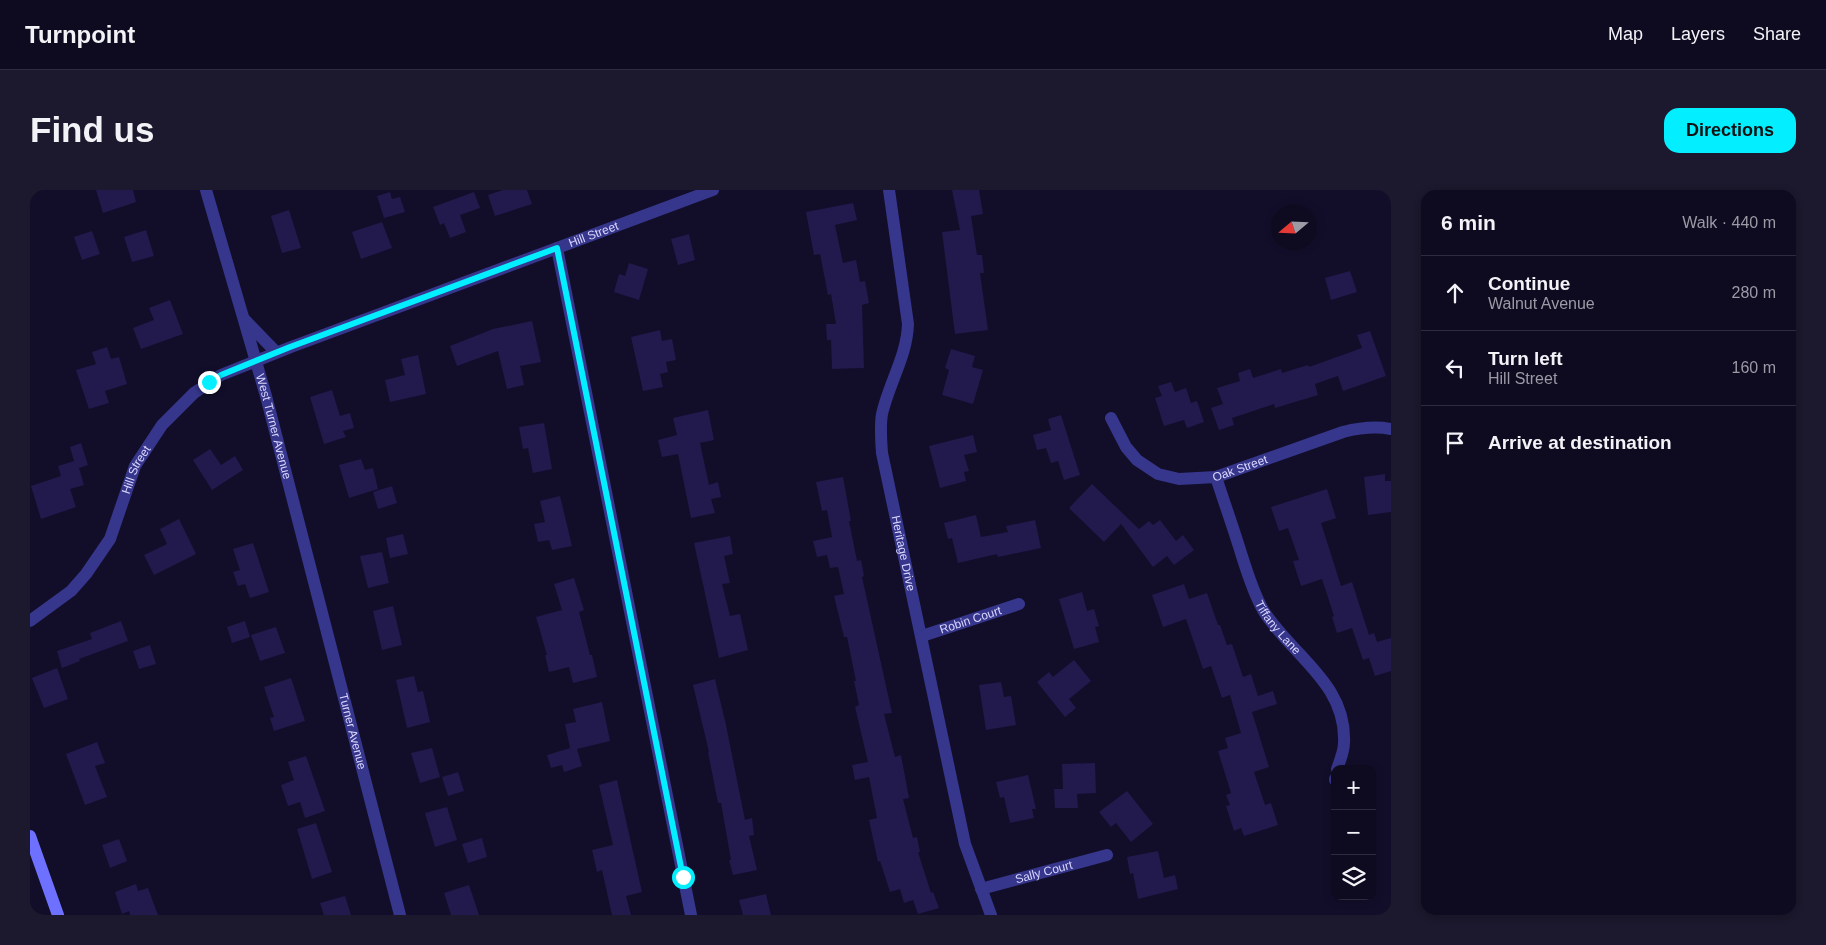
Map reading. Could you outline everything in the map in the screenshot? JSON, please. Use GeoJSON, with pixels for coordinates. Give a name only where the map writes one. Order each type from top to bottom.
{"type":"FeatureCollection","features":[{"type":"Feature","properties":{"kind":"street","name":"West Turner Avenue"},"geometry":{"type":"LineString","coordinates":[[206,190],[266,396],[306,548]]}},
{"type":"Feature","properties":{"kind":"street","name":"Hill Street"},"geometry":{"type":"LineString","coordinates":[[30,621],[71,591],[86,574],[110,539],[135,466],[162,425],[209,382],[276,352],[713,190]]}},
{"type":"Feature","properties":{"kind":"street","name":"Heritage Drive"},"geometry":{"type":"LineString","coordinates":[[889,190],[908,335],[906,347],[882,415],[881,442],[965,844],[991,915]]}},
{"type":"Feature","properties":{"kind":"street"},"geometry":{"type":"LineString","coordinates":[[557,248],[691,915]]}},
{"type":"Feature","properties":{"kind":"street"},"geometry":{"type":"LineString","coordinates":[[242,318],[276,352]]}},
{"type":"Feature","properties":{"kind":"street","name":"Oak Street"},"geometry":{"type":"LineString","coordinates":[[1111,418],[1126,447],[1137,460],[1158,474],[1179,479],[1216,477],[1343,432],[1360,428],[1384,427],[1391,429]]}},
{"type":"Feature","properties":{"kind":"street","name":"Tiffany Lane"},"geometry":{"type":"LineString","coordinates":[[1216,477],[1253,587],[1264,610],[1330,689],[1338,704],[1343,724],[1344,744],[1339,765]]}},
{"type":"Feature","properties":{"kind":"street","name":"Turner Avenue"},"geometry":{"type":"LineString","coordinates":[[306,548],[400,915]]}},
{"type":"Feature","properties":{"kind":"street","name":"Robin Court"},"geometry":{"type":"LineString","coordinates":[[922,636],[1019,604]]}},
{"type":"Feature","properties":{"kind":"street"},"geometry":{"type":"LineString","coordinates":[[30,836],[58,915]]}},
{"type":"Feature","properties":{"kind":"street","name":"Sally Court"},"geometry":{"type":"LineString","coordinates":[[981,889],[1107,855]]}},
{"type":"Feature","properties":{"kind":"building"},"geometry":{"type":"Polygon","coordinates":[[[96,190],[133,190],[136,202],[103,213],[96,190]]]}},
{"type":"Feature","properties":{"kind":"building"},"geometry":{"type":"Polygon","coordinates":[[[503,190],[527,190],[532,204],[495,216],[488,195],[503,190]]]}},
{"type":"Feature","properties":{"kind":"building"},"geometry":{"type":"Polygon","coordinates":[[[952,190],[979,190],[983,214],[971,216],[977,255],[982,255],[984,273],[980,273],[988,330],[955,334],[942,232],[960,230],[952,190]]]}},
{"type":"Feature","properties":{"kind":"building"},"geometry":{"type":"Polygon","coordinates":[[[390,192],[392,199],[400,197],[405,212],[384,218],[377,196],[390,192]]]}},
{"type":"Feature","properties":{"kind":"building"},"geometry":{"type":"Polygon","coordinates":[[[474,192],[480,208],[460,215],[466,232],[450,238],[444,223],[440,225],[433,207],[474,192]]]}},
{"type":"Feature","properties":{"kind":"building"},"geometry":{"type":"Polygon","coordinates":[[[853,203],[857,220],[835,225],[843,263],[856,260],[860,282],[865,281],[869,303],[862,305],[864,368],[832,369],[831,340],[827,340],[826,324],[836,324],[831,294],[828,295],[820,254],[814,255],[806,212],[853,203]]]}},
{"type":"Feature","properties":{"kind":"building"},"geometry":{"type":"Polygon","coordinates":[[[289,210],[301,248],[282,253],[271,216],[289,210]]]}},
{"type":"Feature","properties":{"kind":"building"},"geometry":{"type":"Polygon","coordinates":[[[382,222],[392,248],[361,259],[352,232],[382,222]]]}},
{"type":"Feature","properties":{"kind":"building"},"geometry":{"type":"Polygon","coordinates":[[[146,230],[154,256],[132,262],[124,237],[146,230]]]}},
{"type":"Feature","properties":{"kind":"building"},"geometry":{"type":"Polygon","coordinates":[[[92,231],[100,254],[82,260],[74,237],[92,231]]]}},
{"type":"Feature","properties":{"kind":"building"},"geometry":{"type":"Polygon","coordinates":[[[689,234],[695,260],[678,265],[671,239],[689,234]]]}},
{"type":"Feature","properties":{"kind":"building"},"geometry":{"type":"Polygon","coordinates":[[[629,263],[648,269],[639,300],[614,292],[619,274],[625,276],[629,263]]]}},
{"type":"Feature","properties":{"kind":"building"},"geometry":{"type":"Polygon","coordinates":[[[1350,271],[1357,292],[1331,300],[1325,278],[1350,271]]]}},
{"type":"Feature","properties":{"kind":"building"},"geometry":{"type":"Polygon","coordinates":[[[170,300],[183,334],[141,349],[133,328],[154,320],[149,308],[170,300]]]}},
{"type":"Feature","properties":{"kind":"building"},"geometry":{"type":"Polygon","coordinates":[[[532,321],[541,362],[520,366],[524,385],[507,389],[498,351],[457,366],[450,346],[493,329],[532,321]]]}},
{"type":"Feature","properties":{"kind":"building"},"geometry":{"type":"Polygon","coordinates":[[[660,330],[662,341],[672,339],[676,360],[666,362],[668,372],[660,374],[663,387],[643,391],[631,337],[660,330]]]}},
{"type":"Feature","properties":{"kind":"building"},"geometry":{"type":"Polygon","coordinates":[[[1370,331],[1386,376],[1343,391],[1338,376],[1315,384],[1318,395],[1275,408],[1274,404],[1232,418],[1234,425],[1219,430],[1211,408],[1223,404],[1217,388],[1240,381],[1238,373],[1250,369],[1253,378],[1281,369],[1282,373],[1308,365],[1309,367],[1362,348],[1357,335],[1370,331]]]}},
{"type":"Feature","properties":{"kind":"building"},"geometry":{"type":"Polygon","coordinates":[[[107,347],[111,359],[119,357],[127,384],[105,391],[109,403],[89,409],[76,370],[96,364],[92,352],[107,347]]]}},
{"type":"Feature","properties":{"kind":"building"},"geometry":{"type":"Polygon","coordinates":[[[951,349],[975,356],[972,367],[983,370],[973,404],[942,395],[949,370],[945,368],[951,349]]]}},
{"type":"Feature","properties":{"kind":"building"},"geometry":{"type":"Polygon","coordinates":[[[418,355],[426,394],[390,402],[385,380],[405,375],[401,359],[418,355]]]}},
{"type":"Feature","properties":{"kind":"building"},"geometry":{"type":"Polygon","coordinates":[[[1171,382],[1175,392],[1186,388],[1191,403],[1197,401],[1204,422],[1187,428],[1184,420],[1164,426],[1155,398],[1162,396],[1158,386],[1171,382]]]}},
{"type":"Feature","properties":{"kind":"building"},"geometry":{"type":"Polygon","coordinates":[[[332,390],[340,416],[350,413],[354,428],[343,431],[346,437],[324,444],[310,397],[332,390]]]}},
{"type":"Feature","properties":{"kind":"building"},"geometry":{"type":"Polygon","coordinates":[[[708,410],[714,440],[700,443],[709,485],[718,482],[721,497],[711,499],[715,513],[691,518],[678,454],[662,457],[658,440],[677,435],[673,418],[708,410]]]}},
{"type":"Feature","properties":{"kind":"building"},"geometry":{"type":"Polygon","coordinates":[[[1061,415],[1080,475],[1064,480],[1058,461],[1051,463],[1046,448],[1037,450],[1033,435],[1051,430],[1048,419],[1061,415]]]}},
{"type":"Feature","properties":{"kind":"building"},"geometry":{"type":"Polygon","coordinates":[[[544,423],[552,469],[533,473],[528,448],[523,449],[519,427],[544,423]]]}},
{"type":"Feature","properties":{"kind":"building"},"geometry":{"type":"Polygon","coordinates":[[[973,435],[977,452],[964,455],[969,471],[964,472],[966,481],[940,488],[929,446],[973,435]]]}},
{"type":"Feature","properties":{"kind":"building"},"geometry":{"type":"Polygon","coordinates":[[[81,443],[88,465],[79,468],[84,485],[70,489],[76,507],[41,519],[31,486],[61,476],[58,466],[74,461],[70,447],[81,443]]]}},
{"type":"Feature","properties":{"kind":"building"},"geometry":{"type":"Polygon","coordinates":[[[210,449],[221,465],[235,456],[243,470],[212,490],[193,460],[210,449]]]}},
{"type":"Feature","properties":{"kind":"building"},"geometry":{"type":"Polygon","coordinates":[[[361,459],[365,470],[373,468],[378,489],[349,498],[339,465],[361,459]]]}},
{"type":"Feature","properties":{"kind":"building"},"geometry":{"type":"Polygon","coordinates":[[[1385,474],[1385,481],[1391,481],[1391,512],[1368,515],[1364,477],[1385,474]]]}},
{"type":"Feature","properties":{"kind":"building"},"geometry":{"type":"Polygon","coordinates":[[[843,477],[857,561],[861,560],[864,576],[862,577],[892,713],[884,714],[895,757],[901,755],[909,798],[903,799],[913,838],[917,837],[920,852],[918,852],[931,893],[933,892],[939,908],[918,914],[913,900],[904,903],[900,889],[890,892],[880,861],[878,862],[869,820],[877,818],[869,777],[855,780],[852,765],[868,762],[855,707],[859,705],[847,637],[844,637],[834,596],[844,594],[838,567],[830,568],[827,555],[817,557],[813,541],[832,537],[827,510],[822,511],[816,482],[843,477]]]}},
{"type":"Feature","properties":{"kind":"building"},"geometry":{"type":"Polygon","coordinates":[[[1092,484],[1139,529],[1149,521],[1153,525],[1160,520],[1176,541],[1183,535],[1194,550],[1174,565],[1167,556],[1153,567],[1121,524],[1104,542],[1069,508],[1092,484]]]}},
{"type":"Feature","properties":{"kind":"building"},"geometry":{"type":"Polygon","coordinates":[[[392,486],[397,503],[378,509],[373,492],[392,486]]]}},
{"type":"Feature","properties":{"kind":"building"},"geometry":{"type":"Polygon","coordinates":[[[1327,489],[1336,518],[1321,523],[1341,586],[1352,582],[1369,635],[1374,633],[1377,642],[1391,638],[1391,671],[1375,676],[1369,658],[1363,660],[1352,628],[1337,633],[1332,617],[1334,616],[1322,579],[1301,586],[1293,561],[1299,560],[1288,528],[1279,531],[1271,507],[1327,489]]]}},
{"type":"Feature","properties":{"kind":"building"},"geometry":{"type":"Polygon","coordinates":[[[560,496],[572,546],[552,550],[549,540],[538,542],[534,524],[545,522],[540,501],[560,496]]]}},
{"type":"Feature","properties":{"kind":"building"},"geometry":{"type":"Polygon","coordinates":[[[976,515],[981,537],[1008,532],[1006,526],[1035,520],[1041,548],[998,557],[997,554],[958,563],[952,538],[948,539],[944,523],[976,515]]]}},
{"type":"Feature","properties":{"kind":"building"},"geometry":{"type":"Polygon","coordinates":[[[179,519],[196,554],[154,575],[144,555],[167,544],[160,529],[179,519]]]}},
{"type":"Feature","properties":{"kind":"building"},"geometry":{"type":"Polygon","coordinates":[[[403,534],[408,554],[390,558],[386,538],[403,534]]]}},
{"type":"Feature","properties":{"kind":"building"},"geometry":{"type":"Polygon","coordinates":[[[730,536],[733,554],[724,556],[730,583],[722,584],[730,616],[740,614],[748,650],[719,658],[694,543],[730,536]]]}},
{"type":"Feature","properties":{"kind":"building"},"geometry":{"type":"Polygon","coordinates":[[[253,543],[269,592],[250,598],[245,584],[238,586],[233,572],[240,570],[233,549],[253,543]]]}},
{"type":"Feature","properties":{"kind":"building"},"geometry":{"type":"Polygon","coordinates":[[[382,552],[389,583],[368,588],[360,556],[382,552]]]}},
{"type":"Feature","properties":{"kind":"building"},"geometry":{"type":"Polygon","coordinates":[[[574,578],[584,610],[579,612],[597,677],[573,683],[569,667],[549,672],[545,655],[547,655],[536,617],[562,610],[554,584],[574,578]]]}},
{"type":"Feature","properties":{"kind":"building"},"geometry":{"type":"Polygon","coordinates":[[[1184,584],[1189,599],[1207,593],[1227,645],[1232,644],[1243,677],[1251,674],[1258,696],[1273,691],[1277,704],[1252,712],[1269,767],[1254,772],[1265,805],[1271,803],[1278,825],[1244,836],[1241,828],[1234,831],[1226,806],[1230,805],[1226,795],[1231,793],[1218,751],[1228,748],[1225,738],[1241,733],[1230,695],[1222,698],[1211,666],[1203,669],[1186,619],[1163,627],[1152,595],[1184,584]]]}},
{"type":"Feature","properties":{"kind":"building"},"geometry":{"type":"Polygon","coordinates":[[[1082,592],[1087,611],[1094,609],[1099,626],[1095,627],[1099,642],[1074,649],[1059,599],[1082,592]]]}},
{"type":"Feature","properties":{"kind":"building"},"geometry":{"type":"Polygon","coordinates":[[[393,606],[402,645],[382,650],[373,611],[393,606]]]}},
{"type":"Feature","properties":{"kind":"building"},"geometry":{"type":"Polygon","coordinates":[[[121,621],[128,641],[79,659],[80,661],[62,668],[57,651],[92,639],[90,633],[121,621]]]}},
{"type":"Feature","properties":{"kind":"building"},"geometry":{"type":"Polygon","coordinates":[[[245,621],[250,637],[232,643],[227,627],[245,621]]]}},
{"type":"Feature","properties":{"kind":"building"},"geometry":{"type":"Polygon","coordinates":[[[276,627],[285,653],[260,661],[251,635],[276,627]]]}},
{"type":"Feature","properties":{"kind":"building"},"geometry":{"type":"Polygon","coordinates":[[[150,645],[156,664],[139,669],[133,651],[150,645]]]}},
{"type":"Feature","properties":{"kind":"building"},"geometry":{"type":"Polygon","coordinates":[[[1074,660],[1091,681],[1069,699],[1076,708],[1065,717],[1037,682],[1049,672],[1053,677],[1074,660]]]}},
{"type":"Feature","properties":{"kind":"building"},"geometry":{"type":"Polygon","coordinates":[[[57,668],[68,699],[44,708],[32,678],[57,668]]]}},
{"type":"Feature","properties":{"kind":"building"},"geometry":{"type":"Polygon","coordinates":[[[414,676],[418,692],[423,691],[430,722],[407,728],[396,680],[414,676]]]}},
{"type":"Feature","properties":{"kind":"building"},"geometry":{"type":"Polygon","coordinates":[[[291,678],[305,721],[274,731],[270,718],[274,717],[264,687],[291,678]]]}},
{"type":"Feature","properties":{"kind":"building"},"geometry":{"type":"Polygon","coordinates":[[[715,679],[745,820],[752,818],[754,835],[749,836],[757,870],[733,875],[721,803],[718,803],[709,752],[693,685],[715,679]]]}},
{"type":"Feature","properties":{"kind":"building"},"geometry":{"type":"Polygon","coordinates":[[[1001,682],[1004,697],[1011,696],[1016,725],[986,730],[979,685],[1001,682]]]}},
{"type":"Feature","properties":{"kind":"building"},"geometry":{"type":"Polygon","coordinates":[[[602,702],[610,741],[577,749],[582,766],[564,772],[562,765],[551,768],[547,755],[570,748],[565,724],[576,722],[573,709],[602,702]]]}},
{"type":"Feature","properties":{"kind":"building"},"geometry":{"type":"Polygon","coordinates":[[[97,742],[105,763],[95,766],[107,797],[85,805],[66,754],[97,742]]]}},
{"type":"Feature","properties":{"kind":"building"},"geometry":{"type":"Polygon","coordinates":[[[432,748],[440,777],[420,783],[411,753],[432,748]]]}},
{"type":"Feature","properties":{"kind":"building"},"geometry":{"type":"Polygon","coordinates":[[[306,756],[325,811],[305,818],[300,802],[288,806],[281,785],[294,780],[288,762],[306,756]]]}},
{"type":"Feature","properties":{"kind":"building"},"geometry":{"type":"Polygon","coordinates":[[[1095,763],[1096,793],[1077,794],[1078,808],[1055,808],[1054,789],[1063,789],[1062,764],[1095,763]]]}},
{"type":"Feature","properties":{"kind":"building"},"geometry":{"type":"Polygon","coordinates":[[[458,772],[464,791],[448,796],[442,777],[458,772]]]}},
{"type":"Feature","properties":{"kind":"building"},"geometry":{"type":"Polygon","coordinates":[[[1028,775],[1036,809],[1032,809],[1034,818],[1010,823],[1004,797],[1000,798],[996,782],[1028,775]]]}},
{"type":"Feature","properties":{"kind":"building"},"geometry":{"type":"Polygon","coordinates":[[[617,780],[642,892],[626,896],[631,915],[612,915],[602,870],[597,872],[592,850],[613,845],[599,785],[617,780]]]}},
{"type":"Feature","properties":{"kind":"building"},"geometry":{"type":"Polygon","coordinates":[[[1127,791],[1153,824],[1131,842],[1116,823],[1111,827],[1099,812],[1127,791]]]}},
{"type":"Feature","properties":{"kind":"building"},"geometry":{"type":"Polygon","coordinates":[[[447,807],[457,840],[435,847],[425,813],[447,807]]]}},
{"type":"Feature","properties":{"kind":"building"},"geometry":{"type":"Polygon","coordinates":[[[316,823],[332,872],[312,879],[297,829],[316,823]]]}},
{"type":"Feature","properties":{"kind":"building"},"geometry":{"type":"Polygon","coordinates":[[[482,838],[487,857],[468,863],[462,844],[482,838]]]}},
{"type":"Feature","properties":{"kind":"building"},"geometry":{"type":"Polygon","coordinates":[[[119,839],[127,861],[110,868],[102,845],[119,839]]]}},
{"type":"Feature","properties":{"kind":"building"},"geometry":{"type":"Polygon","coordinates":[[[1158,851],[1164,878],[1175,875],[1178,889],[1138,899],[1133,873],[1130,874],[1127,857],[1158,851]]]}},
{"type":"Feature","properties":{"kind":"building"},"geometry":{"type":"Polygon","coordinates":[[[136,884],[138,891],[148,888],[158,915],[130,915],[129,911],[122,914],[115,892],[136,884]]]}},
{"type":"Feature","properties":{"kind":"building"},"geometry":{"type":"Polygon","coordinates":[[[469,885],[479,915],[451,915],[444,893],[469,885]]]}},
{"type":"Feature","properties":{"kind":"building"},"geometry":{"type":"Polygon","coordinates":[[[766,894],[771,915],[743,915],[739,900],[766,894]]]}},
{"type":"Feature","properties":{"kind":"building"},"geometry":{"type":"Polygon","coordinates":[[[345,896],[351,915],[324,915],[320,903],[345,896]]]}},
{"type":"Feature","properties":{"kind":"route"},"geometry":{"type":"LineString","coordinates":[[209,382],[221,375],[290,347],[557,248],[683,877]]}}]}
